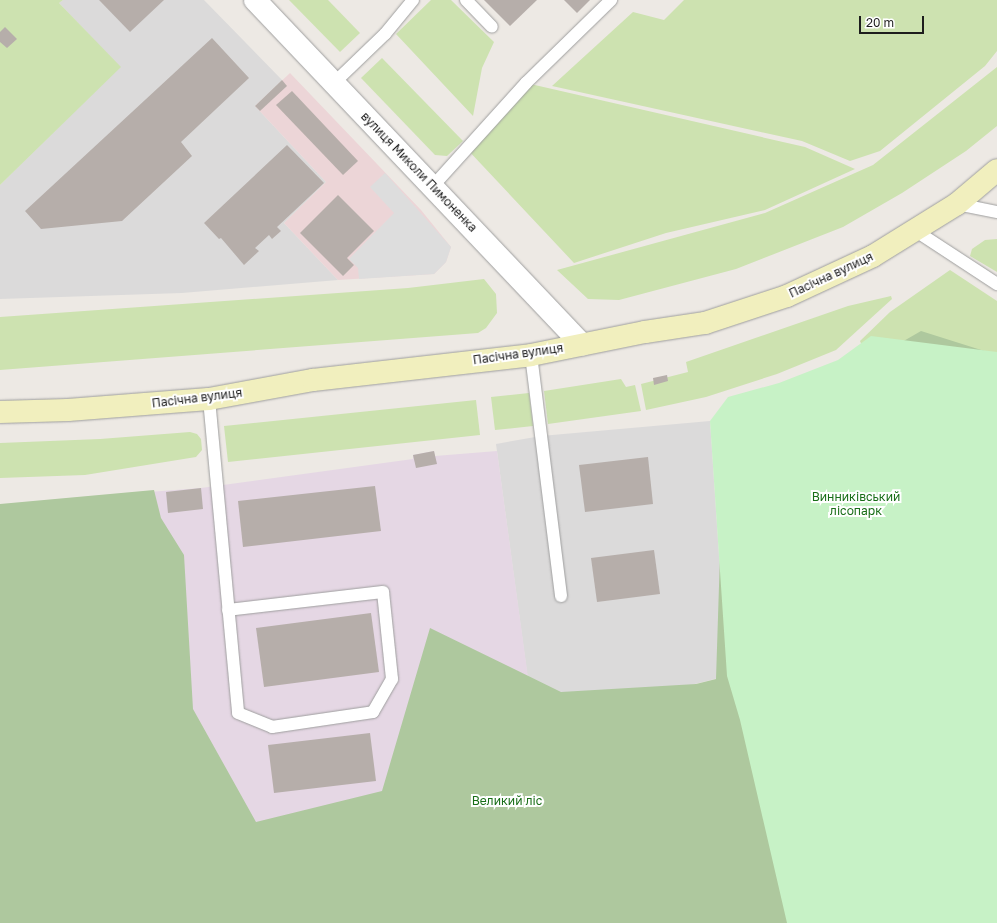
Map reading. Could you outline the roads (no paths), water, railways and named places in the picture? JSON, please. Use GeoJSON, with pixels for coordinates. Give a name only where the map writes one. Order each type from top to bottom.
{"type":"FeatureCollection","features":[{"type":"Feature","properties":{"kind":"main road","name":"Пасічна вулиця"},"geometry":{"type":"LineString","coordinates":[[0,412],[68,410],[209,399],[313,380],[530,354],[645,332],[705,324],[780,298],[873,256],[916,231],[957,204],[997,170]]}},
{"type":"Feature","properties":{"kind":"street","name":"вулиця Миколи Пимоненка"},"geometry":{"type":"LineString","coordinates":[[255,0],[582,344]]}},
{"type":"Feature","properties":{"kind":"lane"},"geometry":{"type":"LineString","coordinates":[[334,83],[385,34],[413,0]]}},
{"type":"Feature","properties":{"kind":"lane"},"geometry":{"type":"LineString","coordinates":[[466,0],[492,27]]}},
{"type":"Feature","properties":{"kind":"lane"},"geometry":{"type":"LineString","coordinates":[[433,186],[526,83],[611,0]]}},
{"type":"Feature","properties":{"kind":"lane"},"geometry":{"type":"LineString","coordinates":[[957,204],[997,212]]}},
{"type":"Feature","properties":{"kind":"lane"},"geometry":{"type":"LineString","coordinates":[[916,231],[997,284]]}},
{"type":"Feature","properties":{"kind":"lane"},"geometry":{"type":"LineString","coordinates":[[530,354],[561,596]]}},
{"type":"Feature","properties":{"kind":"lane"},"geometry":{"type":"LineString","coordinates":[[209,399],[228,610],[238,713],[272,727],[373,712],[392,679],[383,592],[228,610]]}},
{"type":"Feature","properties":{"kind":"park label","name":"Винниківський лісопарк"},"geometry":{"type":"Point","coordinates":[856,504]}},
{"type":"Feature","properties":{"kind":"park label","name":"Великий ліс"},"geometry":{"type":"Point","coordinates":[507,801]}}]}
